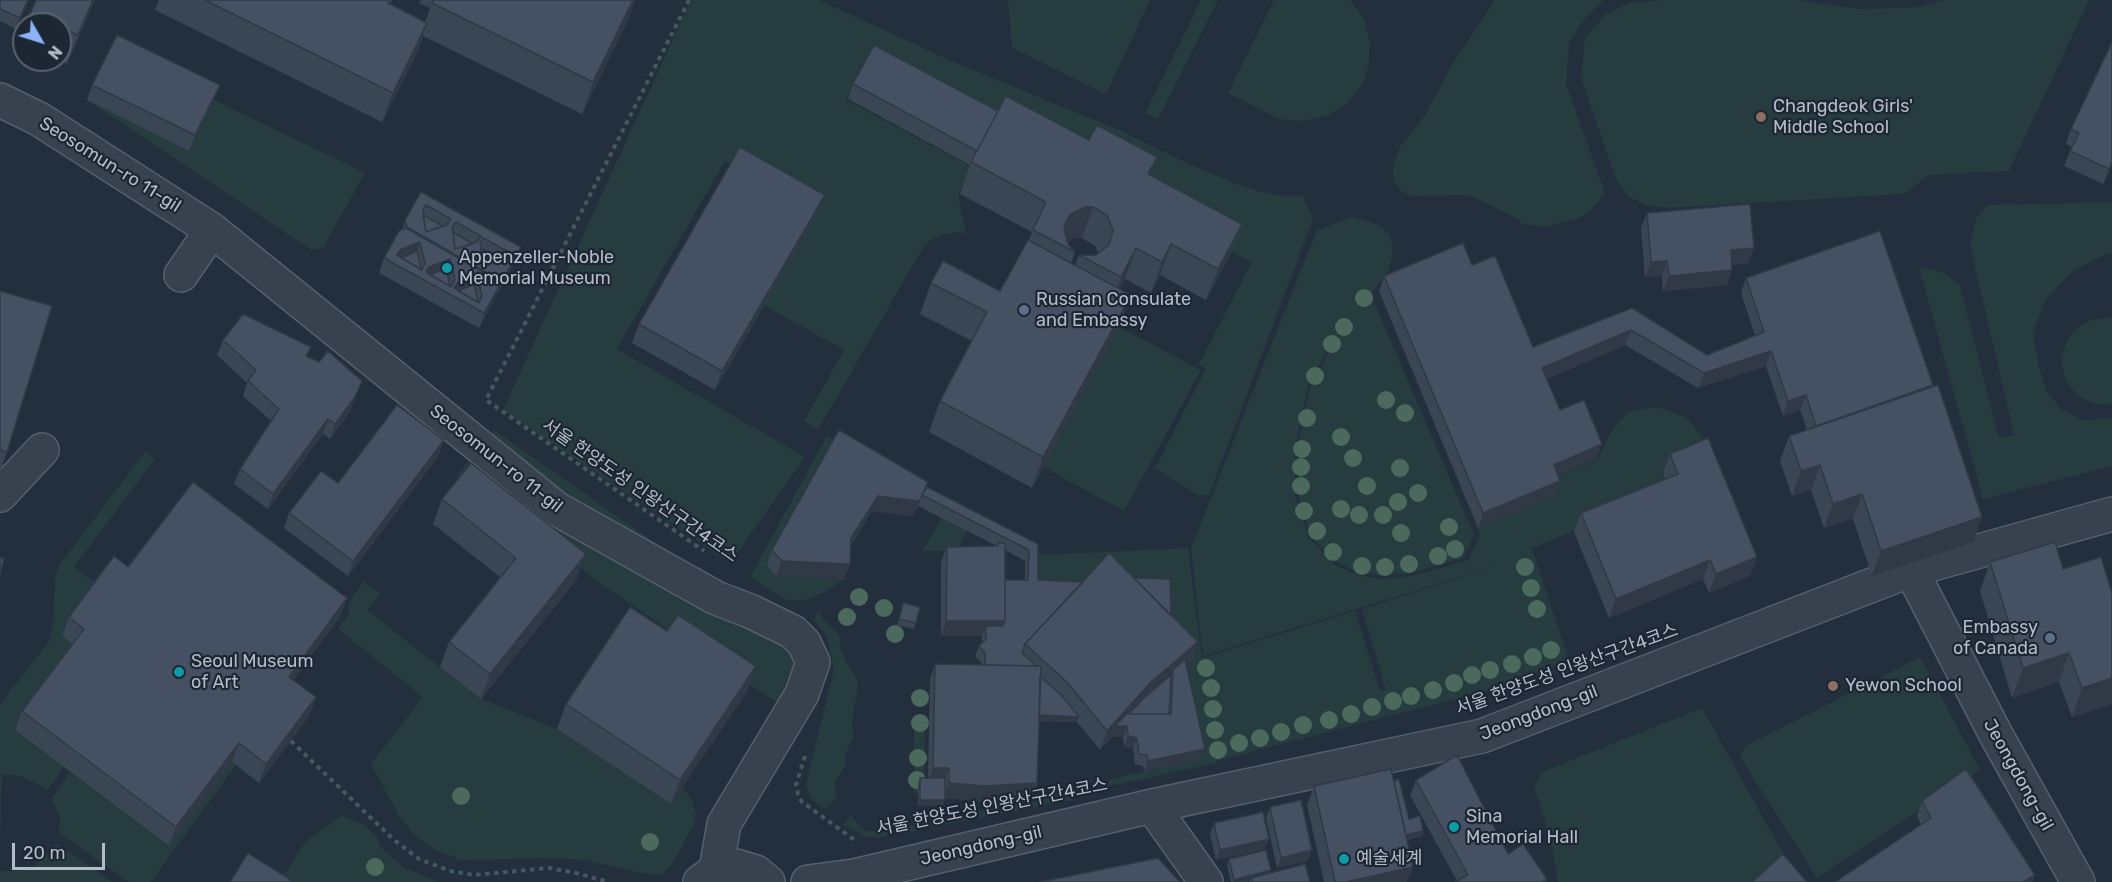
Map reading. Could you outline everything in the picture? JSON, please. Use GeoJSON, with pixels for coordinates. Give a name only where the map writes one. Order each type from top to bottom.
{"type":"FeatureCollection","features":[{"type":"Feature","properties":{"kind":"street","name":"Seosomun-ro 11-gil"},"geometry":{"type":"LineString","coordinates":[[0,100],[39,119],[212,230],[558,509],[716,598],[750,610],[793,632],[804,643],[813,662],[802,694],[724,824],[708,876]]}},
{"type":"Feature","properties":{"kind":"street"},"geometry":{"type":"LineString","coordinates":[[181,275],[212,230]]}},
{"type":"Feature","properties":{"kind":"street"},"geometry":{"type":"LineString","coordinates":[[0,495],[42,450]]}},
{"type":"Feature","properties":{"kind":"street","name":"Jeongdong-gil"},"geometry":{"type":"LineString","coordinates":[[808,882],[854,876],[1152,806],[1482,736],[1911,570],[2112,514]]}},
{"type":"Feature","properties":{"kind":"street","name":"Jeongdong-gil"},"geometry":{"type":"LineString","coordinates":[[1911,570],[1995,733],[2078,882]]}},
{"type":"Feature","properties":{"kind":"street"},"geometry":{"type":"LineString","coordinates":[[1152,806],[1206,882]]}},
{"type":"Feature","properties":{"kind":"street"},"geometry":{"type":"LineString","coordinates":[[708,876],[726,866],[746,868],[756,872],[768,882]]}},
{"type":"Feature","properties":{"kind":"path","name":"서울 한양도성 인왕산구간4코스"},"geometry":{"type":"LineString","coordinates":[[689,0],[486,400],[705,552]]}},
{"type":"Feature","properties":{"kind":"path"},"geometry":{"type":"LineString","coordinates":[[291,741],[394,840],[419,859],[450,872],[474,875],[549,868],[609,882]]}},
{"type":"Feature","properties":{"kind":"path","name":"서울 한양도성 인왕산구간4코스"},"geometry":{"type":"LineString","coordinates":[[806,752],[796,785],[802,802],[857,842],[866,845]]}},
{"type":"Feature","properties":{"kind":"green space"},"geometry":{"type":"Polygon","coordinates":[[[691,0],[819,0],[956,63],[1119,130],[1191,165],[1239,185],[1285,197],[1302,196],[1313,219],[1209,495],[1197,495],[1155,468],[1206,369],[1199,364],[1252,262],[867,58],[846,100],[972,167],[958,195],[966,234],[959,232],[945,234],[924,246],[818,430],[804,421],[844,350],[764,305],[818,214],[725,161],[617,349],[805,457],[730,563],[503,410],[691,0]]]}},
{"type":"Feature","properties":{"kind":"green space"},"geometry":{"type":"Polygon","coordinates":[[[1008,0],[1150,0],[1106,94],[1012,48],[1008,0]]]}},
{"type":"Feature","properties":{"kind":"green space"},"geometry":{"type":"Polygon","coordinates":[[[1201,0],[1218,0],[1158,119],[1145,113],[1201,0]]]}},
{"type":"Feature","properties":{"kind":"green space"},"geometry":{"type":"Polygon","coordinates":[[[1274,0],[1350,0],[1364,20],[1370,42],[1369,64],[1362,85],[1347,103],[1327,116],[1303,121],[1279,119],[1228,93],[1274,0]]]}},
{"type":"Feature","properties":{"kind":"green space"},"geometry":{"type":"Polygon","coordinates":[[[1495,0],[1603,0],[1586,17],[1569,43],[1566,84],[1605,193],[1596,205],[1580,218],[1543,227],[1523,224],[1516,218],[1476,198],[1463,195],[1413,196],[1402,192],[1394,181],[1393,166],[1400,147],[1425,115],[1452,65],[1495,0]]]}},
{"type":"Feature","properties":{"kind":"green space"},"geometry":{"type":"Polygon","coordinates":[[[1666,0],[1797,0],[1860,9],[1919,7],[1943,0],[2089,0],[2009,171],[1928,175],[1905,194],[1668,208],[1645,205],[1628,196],[1616,179],[1581,78],[1585,38],[1606,14],[1629,3],[1666,0]]]}},
{"type":"Feature","properties":{"kind":"green space"},"geometry":{"type":"Polygon","coordinates":[[[87,100],[189,150],[214,100],[365,173],[323,248],[311,250],[87,100]]]}},
{"type":"Feature","properties":{"kind":"green space"},"geometry":{"type":"Polygon","coordinates":[[[2112,202],[2112,253],[2071,272],[2045,301],[2033,334],[2046,391],[2062,410],[2083,420],[2112,418],[2112,466],[1983,499],[1919,267],[1945,273],[1960,286],[1999,438],[2014,435],[1970,245],[1976,218],[1988,205],[2112,202]]]}},
{"type":"Feature","properties":{"kind":"green space"},"geometry":{"type":"Polygon","coordinates":[[[1353,217],[1379,225],[1388,233],[1392,244],[1392,258],[1388,271],[1371,295],[1474,535],[1463,558],[1412,573],[1381,576],[1360,573],[1334,561],[1310,535],[1298,494],[1297,450],[1310,388],[1333,344],[1348,323],[1331,343],[1308,386],[1295,448],[1295,496],[1308,536],[1333,564],[1360,576],[1383,579],[1412,576],[1469,560],[1480,534],[1478,528],[1554,496],[1549,480],[1597,460],[1613,429],[1628,412],[1656,407],[1669,411],[1687,418],[1704,440],[1701,454],[1662,472],[1668,492],[1532,548],[1569,660],[1494,689],[1216,761],[1216,763],[1105,787],[1111,779],[1201,759],[1084,592],[1034,590],[1034,554],[833,446],[776,576],[844,579],[813,597],[788,601],[750,577],[827,436],[1042,555],[1188,548],[1202,658],[1355,611],[1380,691],[1386,690],[1362,609],[1512,561],[1203,656],[1191,548],[1317,230],[1353,217]]]}},
{"type":"Feature","properties":{"kind":"green space"},"geometry":{"type":"Polygon","coordinates":[[[2112,318],[2112,404],[2092,403],[2079,396],[2069,386],[2061,360],[2071,334],[2082,324],[2095,319],[2112,318]]]}},
{"type":"Feature","properties":{"kind":"green space"},"geometry":{"type":"Polygon","coordinates":[[[1119,327],[1201,370],[1124,511],[1043,467],[1119,327]]]}},
{"type":"Feature","properties":{"kind":"green space"},"geometry":{"type":"Polygon","coordinates":[[[494,430],[791,638],[799,648],[785,708],[604,586],[457,475],[494,430]]]}},
{"type":"Feature","properties":{"kind":"green space"},"geometry":{"type":"Polygon","coordinates":[[[145,452],[155,459],[74,567],[100,586],[62,636],[77,648],[15,730],[64,767],[47,791],[35,782],[20,776],[2,774],[0,846],[0,704],[48,643],[53,626],[55,579],[60,564],[145,452]]]}},
{"type":"Feature","properties":{"kind":"green space"},"geometry":{"type":"Polygon","coordinates":[[[942,518],[967,530],[961,544],[963,551],[922,551],[942,518]]]}},
{"type":"Feature","properties":{"kind":"green space"},"geometry":{"type":"Polygon","coordinates":[[[364,581],[380,594],[367,610],[481,699],[557,729],[671,804],[683,787],[692,801],[696,815],[692,828],[672,864],[662,874],[647,874],[584,860],[558,858],[461,860],[433,849],[415,835],[399,816],[371,764],[423,697],[338,629],[349,613],[349,602],[364,581]]]}},
{"type":"Feature","properties":{"kind":"green space"},"geometry":{"type":"Polygon","coordinates":[[[819,611],[823,619],[839,635],[840,647],[857,679],[858,687],[852,720],[853,738],[845,755],[845,766],[835,783],[836,798],[825,810],[811,798],[806,785],[834,669],[828,639],[814,620],[819,611]]]}},
{"type":"Feature","properties":{"kind":"green space"},"geometry":{"type":"Polygon","coordinates":[[[1920,657],[1980,770],[1817,878],[1740,757],[1746,746],[1920,657]]]}},
{"type":"Feature","properties":{"kind":"green space"},"geometry":{"type":"Polygon","coordinates":[[[1702,708],[1785,857],[1757,882],[1558,882],[1551,841],[1534,787],[1542,772],[1702,708]]]}},
{"type":"Feature","properties":{"kind":"green space"},"geometry":{"type":"Polygon","coordinates":[[[914,720],[925,721],[924,783],[918,783],[918,793],[913,793],[914,720]]]}},
{"type":"Feature","properties":{"kind":"green space"},"geometry":{"type":"Polygon","coordinates":[[[232,762],[236,765],[151,882],[129,882],[59,833],[60,818],[52,798],[70,772],[169,846],[232,762]]]}},
{"type":"Feature","properties":{"kind":"green space"},"geometry":{"type":"Polygon","coordinates":[[[1064,792],[1071,795],[1073,800],[881,837],[866,837],[844,825],[850,815],[864,830],[881,832],[1033,802],[1064,792]]]}},
{"type":"Feature","properties":{"kind":"green space"},"geometry":{"type":"Polygon","coordinates":[[[341,816],[363,824],[376,836],[381,848],[403,867],[439,882],[279,882],[306,841],[341,816]]]}},
{"type":"Feature","properties":{"kind":"green space"},"geometry":{"type":"Polygon","coordinates":[[[56,843],[112,882],[0,882],[0,871],[18,871],[33,867],[52,851],[56,843]]]}},
{"type":"Feature","properties":{"kind":"building"},"geometry":{"type":"Polygon","coordinates":[[[0,0],[28,0],[23,12],[12,12],[12,14],[0,9],[0,0]]]}},
{"type":"Feature","properties":{"kind":"building"},"geometry":{"type":"Polygon","coordinates":[[[36,0],[93,0],[78,35],[72,32],[72,12],[31,12],[36,0]]]}},
{"type":"Feature","properties":{"kind":"building"},"geometry":{"type":"Polygon","coordinates":[[[205,0],[389,0],[388,3],[427,23],[393,93],[205,0]]]}},
{"type":"Feature","properties":{"kind":"building"},"geometry":{"type":"Polygon","coordinates":[[[433,0],[633,0],[593,82],[432,3],[433,0]]]}},
{"type":"Feature","properties":{"kind":"building"},"geometry":{"type":"Polygon","coordinates":[[[117,35],[220,85],[195,135],[92,85],[117,35]]]}},
{"type":"Feature","properties":{"kind":"building"},"geometry":{"type":"Polygon","coordinates":[[[2112,42],[2112,162],[2109,169],[2070,151],[2079,133],[2071,129],[2112,42]]]}},
{"type":"Feature","properties":{"kind":"building"},"geometry":{"type":"Polygon","coordinates":[[[874,45],[998,111],[977,151],[853,84],[874,45]]]}},
{"type":"Feature","properties":{"kind":"building"},"geometry":{"type":"Polygon","coordinates":[[[1006,96],[1089,140],[1097,125],[1157,157],[1148,174],[1242,224],[1218,269],[1171,244],[1162,262],[1136,248],[1121,277],[1079,255],[1096,255],[1109,245],[1113,230],[1107,215],[1093,207],[1085,207],[1071,214],[1066,221],[1064,229],[1068,244],[1075,252],[1033,230],[1046,202],[971,162],[1006,96]]]}},
{"type":"Feature","properties":{"kind":"building"},"geometry":{"type":"Polygon","coordinates":[[[740,147],[825,195],[722,371],[639,324],[740,147]]]}},
{"type":"Feature","properties":{"kind":"building"},"geometry":{"type":"Polygon","coordinates":[[[421,192],[521,247],[505,276],[498,279],[407,227],[405,220],[421,192]],[[426,205],[423,210],[426,232],[447,225],[451,219],[426,205]],[[456,222],[452,227],[455,249],[477,242],[481,236],[456,222]],[[483,238],[480,243],[483,265],[504,259],[509,252],[483,238]]]}},
{"type":"Feature","properties":{"kind":"building"},"geometry":{"type":"Polygon","coordinates":[[[1750,204],[1754,248],[1731,250],[1732,270],[1669,276],[1667,261],[1651,262],[1647,213],[1750,204]]]}},
{"type":"Feature","properties":{"kind":"building"},"geometry":{"type":"Polygon","coordinates":[[[423,215],[443,226],[426,232],[423,215]]]}},
{"type":"Feature","properties":{"kind":"building"},"geometry":{"type":"Polygon","coordinates":[[[406,228],[497,280],[499,287],[484,313],[384,258],[399,231],[406,228]],[[420,242],[400,250],[397,255],[422,270],[425,263],[420,242]],[[450,259],[429,267],[426,272],[451,287],[455,280],[450,259]],[[477,275],[457,283],[454,288],[479,303],[482,296],[477,275]]]}},
{"type":"Feature","properties":{"kind":"building"},"geometry":{"type":"Polygon","coordinates":[[[1880,231],[1933,385],[1816,426],[1806,395],[1788,401],[1771,351],[1704,373],[1631,330],[1542,368],[1560,410],[1584,400],[1602,444],[1554,465],[1560,481],[1483,513],[1384,276],[1463,243],[1472,265],[1495,256],[1533,347],[1632,308],[1707,355],[1764,332],[1746,278],[1880,231]]]}},
{"type":"Feature","properties":{"kind":"building"},"geometry":{"type":"Polygon","coordinates":[[[453,232],[473,244],[455,249],[453,232]]]}},
{"type":"Feature","properties":{"kind":"building"},"geometry":{"type":"Polygon","coordinates":[[[1028,240],[1131,295],[1043,457],[940,401],[987,312],[931,283],[943,261],[1000,291],[1028,240]]]}},
{"type":"Feature","properties":{"kind":"building"},"geometry":{"type":"Polygon","coordinates":[[[481,248],[501,260],[483,265],[481,248]]]}},
{"type":"Feature","properties":{"kind":"building"},"geometry":{"type":"Polygon","coordinates":[[[417,251],[421,269],[401,258],[417,251]]]}},
{"type":"Feature","properties":{"kind":"building"},"geometry":{"type":"Polygon","coordinates":[[[446,268],[450,286],[430,275],[446,268]]]}},
{"type":"Feature","properties":{"kind":"building"},"geometry":{"type":"Polygon","coordinates":[[[474,284],[478,302],[458,291],[474,284]]]}},
{"type":"Feature","properties":{"kind":"building"},"geometry":{"type":"Polygon","coordinates":[[[0,291],[52,306],[7,452],[0,450],[0,291]]]}},
{"type":"Feature","properties":{"kind":"building"},"geometry":{"type":"Polygon","coordinates":[[[243,314],[311,347],[306,356],[319,362],[328,351],[362,381],[355,397],[335,424],[328,419],[273,494],[240,469],[279,409],[248,381],[256,370],[223,340],[243,314]]]}},
{"type":"Feature","properties":{"kind":"building"},"geometry":{"type":"Polygon","coordinates":[[[1938,385],[1982,517],[1881,551],[1862,494],[1833,504],[1820,465],[1801,471],[1789,436],[1938,385]]]}},
{"type":"Feature","properties":{"kind":"building"},"geometry":{"type":"Polygon","coordinates":[[[397,405],[444,440],[353,561],[289,513],[321,471],[338,483],[397,405]]]}},
{"type":"Feature","properties":{"kind":"building"},"geometry":{"type":"Polygon","coordinates":[[[839,430],[928,482],[919,501],[878,496],[851,538],[850,564],[782,561],[772,550],[839,430]]]}},
{"type":"Feature","properties":{"kind":"building"},"geometry":{"type":"Polygon","coordinates":[[[1708,438],[1757,557],[1716,574],[1710,560],[1616,599],[1581,513],[1678,474],[1670,454],[1708,438]]]}},
{"type":"Feature","properties":{"kind":"building"},"geometry":{"type":"Polygon","coordinates":[[[471,463],[586,554],[490,674],[449,642],[516,558],[442,499],[471,463]]]}},
{"type":"Feature","properties":{"kind":"building","name":"Seoul Museum of Art"},"geometry":{"type":"Polygon","coordinates":[[[193,482],[347,598],[289,677],[316,697],[266,764],[239,743],[176,827],[22,711],[84,629],[69,617],[114,556],[128,567],[193,482]]]}},
{"type":"Feature","properties":{"kind":"building"},"geometry":{"type":"Polygon","coordinates":[[[927,487],[1038,544],[1038,580],[1083,582],[1025,644],[1022,653],[1037,666],[985,665],[985,653],[979,646],[986,639],[986,626],[1003,626],[1005,621],[1005,580],[1028,580],[1029,550],[922,495],[927,487]]]}},
{"type":"Feature","properties":{"kind":"building","name":"Embassy of Canada"},"geometry":{"type":"Polygon","coordinates":[[[2055,542],[2063,569],[2101,557],[2112,593],[2112,678],[2082,688],[2069,653],[2023,668],[1990,562],[2055,542]]]}},
{"type":"Feature","properties":{"kind":"building"},"geometry":{"type":"Polygon","coordinates":[[[998,543],[1005,543],[1005,621],[946,621],[947,547],[998,546],[998,543]]]}},
{"type":"Feature","properties":{"kind":"building"},"geometry":{"type":"Polygon","coordinates":[[[1109,553],[1198,642],[1151,682],[1107,731],[1067,682],[1025,644],[1109,553]]]}},
{"type":"Feature","properties":{"kind":"building"},"geometry":{"type":"Polygon","coordinates":[[[0,557],[4,559],[0,575],[0,557]]]}},
{"type":"Feature","properties":{"kind":"building"},"geometry":{"type":"Polygon","coordinates":[[[1134,578],[1170,579],[1171,616],[1134,578]]]}},
{"type":"Feature","properties":{"kind":"building"},"geometry":{"type":"Polygon","coordinates":[[[903,603],[920,607],[916,623],[899,619],[903,603]]]}},
{"type":"Feature","properties":{"kind":"building"},"geometry":{"type":"Polygon","coordinates":[[[630,607],[667,631],[678,615],[756,666],[680,780],[566,704],[630,607]]]}},
{"type":"Feature","properties":{"kind":"building"},"geometry":{"type":"Polygon","coordinates":[[[1185,659],[1205,749],[1148,761],[1147,755],[1139,754],[1137,738],[1128,736],[1127,726],[1115,726],[1127,714],[1171,714],[1173,670],[1185,659]]]}},
{"type":"Feature","properties":{"kind":"building"},"geometry":{"type":"Polygon","coordinates":[[[935,664],[1041,666],[1037,783],[985,786],[949,783],[949,768],[933,768],[935,664]]]}},
{"type":"Feature","properties":{"kind":"building"},"geometry":{"type":"Polygon","coordinates":[[[1171,675],[1169,714],[1129,714],[1146,696],[1171,675]]]}},
{"type":"Feature","properties":{"kind":"building"},"geometry":{"type":"Polygon","coordinates":[[[1040,676],[1062,696],[1079,717],[1039,715],[1040,676]]]}},
{"type":"Feature","properties":{"kind":"building","name":"Sina Memorial Hall"},"geometry":{"type":"Polygon","coordinates":[[[1457,755],[1508,854],[1523,844],[1547,879],[1542,882],[1455,882],[1468,875],[1416,780],[1457,755]]]}},
{"type":"Feature","properties":{"kind":"building"},"geometry":{"type":"Polygon","coordinates":[[[1391,769],[1413,867],[1346,882],[1335,882],[1314,786],[1391,769]]]}},
{"type":"Feature","properties":{"kind":"building"},"geometry":{"type":"Polygon","coordinates":[[[1966,769],[2035,875],[2023,882],[1835,882],[1931,818],[1922,801],[1966,769]]]}},
{"type":"Feature","properties":{"kind":"building"},"geometry":{"type":"Polygon","coordinates":[[[920,778],[945,778],[945,800],[920,800],[920,778]]]}},
{"type":"Feature","properties":{"kind":"building"},"geometry":{"type":"Polygon","coordinates":[[[1399,779],[1409,819],[1420,816],[1423,831],[1406,835],[1394,781],[1399,779]]]}},
{"type":"Feature","properties":{"kind":"building"},"geometry":{"type":"Polygon","coordinates":[[[1301,800],[1312,850],[1281,858],[1270,807],[1301,800]]]}},
{"type":"Feature","properties":{"kind":"building"},"geometry":{"type":"Polygon","coordinates":[[[1263,812],[1269,839],[1220,850],[1214,823],[1263,812]]]}},
{"type":"Feature","properties":{"kind":"building"},"geometry":{"type":"Polygon","coordinates":[[[1266,850],[1271,870],[1234,880],[1229,859],[1266,850]]]}},
{"type":"Feature","properties":{"kind":"building"},"geometry":{"type":"Polygon","coordinates":[[[248,853],[294,882],[230,882],[248,853]]]}},
{"type":"Feature","properties":{"kind":"building"},"geometry":{"type":"Polygon","coordinates":[[[1783,854],[1807,882],[1752,882],[1783,854]]]}},
{"type":"Feature","properties":{"kind":"building"},"geometry":{"type":"Polygon","coordinates":[[[1158,858],[1180,882],[1040,882],[1158,858]]]}},
{"type":"Feature","properties":{"kind":"building"},"geometry":{"type":"Polygon","coordinates":[[[1305,864],[1310,882],[1252,882],[1251,878],[1305,864]]]}},
{"type":"Feature","properties":{"kind":"place","name":"Changdeok Girls' Middle School"},"geometry":{"type":"Point","coordinates":[1761,117]}},
{"type":"Feature","properties":{"kind":"place","name":"Appenzeller-Noble Memorial Museum"},"geometry":{"type":"Point","coordinates":[447,268]}},
{"type":"Feature","properties":{"kind":"place","name":"Russian Consulate and Embassy"},"geometry":{"type":"Point","coordinates":[1024,310]}},
{"type":"Feature","properties":{"kind":"place","name":"Embassy of Canada"},"geometry":{"type":"Point","coordinates":[2050,638]}},
{"type":"Feature","properties":{"kind":"place","name":"Seoul Museum of Art"},"geometry":{"type":"Point","coordinates":[179,672]}},
{"type":"Feature","properties":{"kind":"place","name":"Yewon School"},"geometry":{"type":"Point","coordinates":[1833,686]}},
{"type":"Feature","properties":{"kind":"place","name":"Sina Memorial Hall"},"geometry":{"type":"Point","coordinates":[1454,827]}},
{"type":"Feature","properties":{"kind":"place","name":"예술세계"},"geometry":{"type":"Point","coordinates":[1344,859]}}]}
